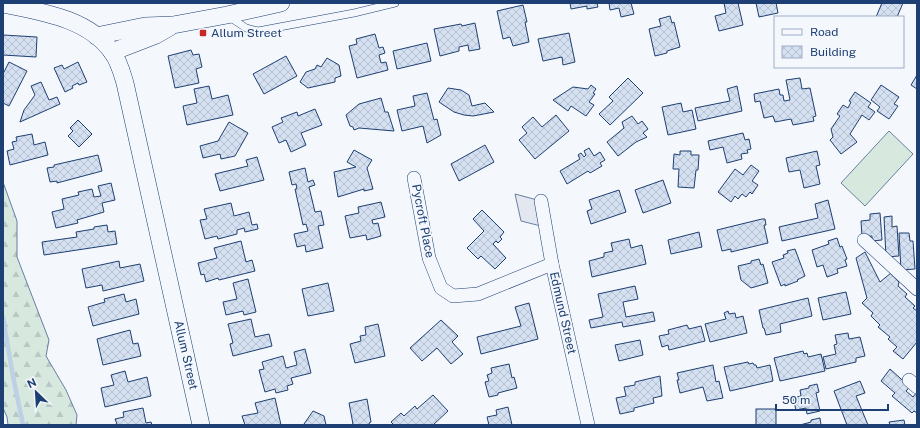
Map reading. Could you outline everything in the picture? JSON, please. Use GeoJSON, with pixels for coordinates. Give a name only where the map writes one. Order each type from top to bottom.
{"type":"FeatureCollection","features":[{"type":"Feature","properties":{"kind":"street"},"geometry":{"type":"LineString","coordinates":[[96,36],[145,26],[173,25],[281,3]]}},
{"type":"Feature","properties":{"kind":"street","name":"Allum Street"},"geometry":{"type":"LineString","coordinates":[[3,4],[69,20],[96,36],[112,52],[117,61],[125,83],[201,425]]}},
{"type":"Feature","properties":{"kind":"street"},"geometry":{"type":"LineString","coordinates":[[112,52],[156,35],[173,25]]}},
{"type":"Feature","properties":{"kind":"street","name":"Pycroft Place"},"geometry":{"type":"LineString","coordinates":[[414,178],[429,258],[441,288],[453,296],[478,294],[552,264]]}},
{"type":"Feature","properties":{"kind":"street","name":"Edmund Street"},"geometry":{"type":"LineString","coordinates":[[541,201],[552,264],[588,425]]}},
{"type":"Feature","properties":{"kind":"street"},"geometry":{"type":"LineString","coordinates":[[864,240],[917,289]]}},
{"type":"Feature","properties":{"kind":"lane"},"geometry":{"type":"LineString","coordinates":[[227,15],[244,28],[258,31],[354,13],[395,3]]}},
{"type":"Feature","properties":{"kind":"green space"},"geometry":{"type":"Polygon","coordinates":[[[889,131],[913,154],[865,206],[841,183],[889,131]]]}},
{"type":"Feature","properties":{"kind":"green space"},"geometry":{"type":"Polygon","coordinates":[[[3,182],[17,221],[17,257],[49,340],[46,356],[66,390],[77,415],[76,425],[8,425],[7,417],[3,408],[3,182]]]}},
{"type":"Feature","properties":{"kind":"shaded area"},"geometry":{"type":"Polygon","coordinates":[[[515,194],[541,201],[545,227],[521,221],[515,194]]]}},
{"type":"Feature","properties":{"kind":"building"},"geometry":{"type":"Polygon","coordinates":[[[570,3],[597,3],[598,7],[587,9],[587,6],[571,9],[570,3]]]}},
{"type":"Feature","properties":{"kind":"building"},"geometry":{"type":"Polygon","coordinates":[[[609,3],[631,3],[634,14],[621,17],[619,8],[610,10],[609,3]]]}},
{"type":"Feature","properties":{"kind":"building"},"geometry":{"type":"Polygon","coordinates":[[[724,3],[738,3],[743,25],[719,31],[715,16],[726,13],[724,3]]]}},
{"type":"Feature","properties":{"kind":"building"},"geometry":{"type":"Polygon","coordinates":[[[756,3],[776,3],[778,13],[759,17],[756,3]]]}},
{"type":"Feature","properties":{"kind":"building"},"geometry":{"type":"Polygon","coordinates":[[[882,3],[903,3],[897,16],[876,16],[882,3]]]}},
{"type":"Feature","properties":{"kind":"building"},"geometry":{"type":"Polygon","coordinates":[[[523,5],[527,22],[525,22],[529,42],[513,46],[510,37],[503,39],[497,11],[523,5]]]}},
{"type":"Feature","properties":{"kind":"building"},"geometry":{"type":"Polygon","coordinates":[[[670,16],[672,23],[674,22],[680,47],[667,51],[667,53],[655,56],[649,29],[661,26],[659,19],[670,16]]]}},
{"type":"Feature","properties":{"kind":"building"},"geometry":{"type":"Polygon","coordinates":[[[475,23],[480,49],[469,51],[468,45],[459,47],[459,51],[440,56],[434,29],[475,23]]]}},
{"type":"Feature","properties":{"kind":"building"},"geometry":{"type":"Polygon","coordinates":[[[569,33],[575,62],[563,65],[562,57],[543,61],[538,39],[569,33]]]}},
{"type":"Feature","properties":{"kind":"building"},"geometry":{"type":"Polygon","coordinates":[[[375,34],[379,48],[383,47],[385,53],[379,55],[381,63],[386,62],[388,70],[357,78],[349,46],[357,44],[356,39],[375,34]]]}},
{"type":"Feature","properties":{"kind":"building"},"geometry":{"type":"Polygon","coordinates":[[[3,35],[37,37],[36,57],[3,55],[3,35]]]}},
{"type":"Feature","properties":{"kind":"building"},"geometry":{"type":"Polygon","coordinates":[[[427,43],[431,61],[397,69],[393,51],[427,43]]]}},
{"type":"Feature","properties":{"kind":"building"},"geometry":{"type":"Polygon","coordinates":[[[191,50],[193,55],[199,54],[202,67],[196,69],[199,83],[175,88],[168,56],[191,50]]]}},
{"type":"Feature","properties":{"kind":"building"},"geometry":{"type":"Polygon","coordinates":[[[286,56],[297,76],[264,94],[253,74],[286,56]]]}},
{"type":"Feature","properties":{"kind":"building"},"geometry":{"type":"Polygon","coordinates":[[[327,58],[339,65],[341,76],[335,78],[335,82],[308,88],[300,82],[306,72],[315,69],[317,65],[321,67],[327,58]]]}},
{"type":"Feature","properties":{"kind":"building"},"geometry":{"type":"Polygon","coordinates":[[[9,62],[27,71],[9,106],[3,103],[3,74],[9,62]]]}},
{"type":"Feature","properties":{"kind":"building"},"geometry":{"type":"Polygon","coordinates":[[[78,62],[87,82],[79,85],[78,83],[72,86],[73,88],[65,92],[54,68],[62,65],[64,69],[78,62]]]}},
{"type":"Feature","properties":{"kind":"building"},"geometry":{"type":"Polygon","coordinates":[[[917,75],[917,89],[911,85],[917,75]]]}},
{"type":"Feature","properties":{"kind":"building"},"geometry":{"type":"Polygon","coordinates":[[[628,78],[643,93],[610,125],[599,114],[613,101],[609,97],[628,78]]]}},
{"type":"Feature","properties":{"kind":"building"},"geometry":{"type":"Polygon","coordinates":[[[800,78],[802,89],[810,88],[816,116],[813,117],[814,121],[793,125],[791,119],[775,122],[773,116],[764,118],[760,101],[755,102],[754,94],[779,89],[780,95],[783,95],[784,101],[790,100],[786,80],[800,78]]]}},
{"type":"Feature","properties":{"kind":"building"},"geometry":{"type":"Polygon","coordinates":[[[41,82],[49,100],[57,97],[60,104],[20,122],[24,110],[35,95],[31,86],[41,82]]]}},
{"type":"Feature","properties":{"kind":"building"},"geometry":{"type":"Polygon","coordinates":[[[591,85],[596,89],[593,93],[595,94],[589,102],[594,105],[586,116],[571,106],[568,111],[553,100],[573,87],[588,89],[591,85]]]}},
{"type":"Feature","properties":{"kind":"building"},"geometry":{"type":"Polygon","coordinates":[[[881,85],[899,97],[894,104],[898,106],[889,119],[877,111],[880,107],[871,100],[881,85]]]}},
{"type":"Feature","properties":{"kind":"building"},"geometry":{"type":"Polygon","coordinates":[[[209,86],[212,99],[228,95],[233,115],[187,125],[183,106],[197,103],[194,89],[209,86]]]}},
{"type":"Feature","properties":{"kind":"building"},"geometry":{"type":"Polygon","coordinates":[[[737,86],[742,111],[698,121],[695,108],[730,101],[727,89],[737,86]]]}},
{"type":"Feature","properties":{"kind":"building"},"geometry":{"type":"Polygon","coordinates":[[[448,88],[461,90],[469,95],[472,106],[485,103],[494,112],[473,116],[454,112],[439,102],[448,88]]]}},
{"type":"Feature","properties":{"kind":"building"},"geometry":{"type":"Polygon","coordinates":[[[855,92],[871,103],[868,107],[875,112],[869,120],[862,115],[850,134],[857,142],[841,154],[830,140],[833,137],[831,129],[840,116],[837,114],[843,105],[848,108],[851,102],[849,101],[855,92]]]}},
{"type":"Feature","properties":{"kind":"building"},"geometry":{"type":"Polygon","coordinates":[[[427,93],[434,120],[437,119],[441,135],[427,143],[423,126],[402,131],[397,110],[415,106],[413,96],[427,93]]]}},
{"type":"Feature","properties":{"kind":"building"},"geometry":{"type":"Polygon","coordinates":[[[381,98],[385,112],[388,112],[394,131],[359,128],[354,130],[353,127],[350,126],[346,115],[359,104],[381,98]]]}},
{"type":"Feature","properties":{"kind":"building"},"geometry":{"type":"Polygon","coordinates":[[[681,103],[683,112],[692,110],[696,129],[668,135],[662,107],[681,103]]]}},
{"type":"Feature","properties":{"kind":"building"},"geometry":{"type":"Polygon","coordinates":[[[315,109],[322,125],[301,133],[306,145],[291,152],[286,140],[279,143],[272,127],[283,122],[281,118],[297,112],[298,116],[315,109]]]}},
{"type":"Feature","properties":{"kind":"building"},"geometry":{"type":"Polygon","coordinates":[[[556,115],[569,131],[535,159],[519,140],[527,133],[522,127],[533,117],[542,127],[556,115]]]}},
{"type":"Feature","properties":{"kind":"building"},"geometry":{"type":"Polygon","coordinates":[[[632,116],[638,124],[642,121],[648,129],[643,133],[647,137],[636,142],[618,156],[607,142],[624,128],[622,122],[632,116]]]}},
{"type":"Feature","properties":{"kind":"building"},"geometry":{"type":"Polygon","coordinates":[[[78,120],[92,134],[79,147],[68,136],[73,131],[70,128],[78,120]]]}},
{"type":"Feature","properties":{"kind":"building"},"geometry":{"type":"Polygon","coordinates":[[[229,122],[248,133],[235,156],[221,159],[220,154],[203,158],[200,146],[218,141],[229,122]]]}},
{"type":"Feature","properties":{"kind":"building"},"geometry":{"type":"Polygon","coordinates":[[[743,133],[745,140],[749,139],[751,149],[747,150],[748,153],[741,154],[742,159],[727,163],[723,147],[710,150],[708,141],[743,133]]]}},
{"type":"Feature","properties":{"kind":"building"},"geometry":{"type":"Polygon","coordinates":[[[32,134],[34,145],[45,142],[48,155],[10,165],[7,151],[14,149],[12,142],[17,141],[16,137],[32,134]]]}},
{"type":"Feature","properties":{"kind":"building"},"geometry":{"type":"Polygon","coordinates":[[[485,145],[494,162],[459,181],[451,164],[485,145]]]}},
{"type":"Feature","properties":{"kind":"building"},"geometry":{"type":"Polygon","coordinates":[[[589,148],[594,156],[600,152],[605,160],[600,163],[602,166],[590,173],[588,171],[567,184],[560,171],[580,159],[578,155],[581,153],[584,157],[586,155],[584,151],[589,148]]]}},
{"type":"Feature","properties":{"kind":"building"},"geometry":{"type":"Polygon","coordinates":[[[354,150],[372,160],[367,168],[373,189],[364,191],[364,189],[338,197],[334,172],[356,167],[347,162],[354,150]]]}},
{"type":"Feature","properties":{"kind":"building"},"geometry":{"type":"Polygon","coordinates":[[[680,151],[691,151],[691,155],[699,155],[698,170],[696,170],[694,188],[678,187],[679,169],[673,169],[674,154],[680,155],[680,151]]]}},
{"type":"Feature","properties":{"kind":"building"},"geometry":{"type":"Polygon","coordinates":[[[817,151],[820,165],[816,166],[820,184],[804,188],[800,170],[789,172],[786,158],[817,151]]]}},
{"type":"Feature","properties":{"kind":"building"},"geometry":{"type":"Polygon","coordinates":[[[98,155],[102,171],[57,183],[57,181],[50,182],[47,168],[98,155]]]}},
{"type":"Feature","properties":{"kind":"building"},"geometry":{"type":"Polygon","coordinates":[[[257,157],[264,180],[220,191],[215,174],[248,166],[246,160],[257,157]]]}},
{"type":"Feature","properties":{"kind":"building"},"geometry":{"type":"Polygon","coordinates":[[[751,165],[759,171],[752,181],[758,185],[752,194],[750,192],[746,197],[742,194],[738,199],[735,196],[731,202],[718,192],[735,169],[743,175],[751,165]]]}},
{"type":"Feature","properties":{"kind":"building"},"geometry":{"type":"Polygon","coordinates":[[[305,168],[308,182],[313,180],[315,185],[309,187],[315,212],[321,211],[324,225],[318,226],[323,248],[306,252],[305,245],[297,247],[294,234],[308,231],[306,224],[303,225],[295,189],[297,189],[296,184],[292,185],[289,172],[305,168]]]}},
{"type":"Feature","properties":{"kind":"building"},"geometry":{"type":"Polygon","coordinates":[[[663,180],[671,203],[643,213],[635,190],[663,180]]]}},
{"type":"Feature","properties":{"kind":"building"},"geometry":{"type":"Polygon","coordinates":[[[111,183],[115,200],[102,203],[104,212],[77,220],[78,223],[56,228],[52,212],[64,209],[62,199],[79,195],[78,192],[92,189],[94,197],[101,196],[98,186],[111,183]]]}},
{"type":"Feature","properties":{"kind":"building"},"geometry":{"type":"Polygon","coordinates":[[[619,190],[626,212],[591,224],[587,211],[592,209],[589,200],[619,190]]]}},
{"type":"Feature","properties":{"kind":"building"},"geometry":{"type":"Polygon","coordinates":[[[828,200],[835,229],[782,241],[779,227],[818,218],[815,204],[828,200]]]}},
{"type":"Feature","properties":{"kind":"building"},"geometry":{"type":"Polygon","coordinates":[[[381,202],[385,217],[372,220],[373,224],[378,223],[381,236],[367,240],[366,235],[350,238],[345,216],[359,213],[358,207],[381,202]]]}},
{"type":"Feature","properties":{"kind":"building"},"geometry":{"type":"Polygon","coordinates":[[[231,203],[234,216],[249,212],[252,225],[257,224],[258,229],[245,232],[244,228],[237,230],[237,234],[218,239],[217,236],[205,239],[200,220],[207,219],[204,209],[231,203]]]}},
{"type":"Feature","properties":{"kind":"building"},"geometry":{"type":"Polygon","coordinates":[[[482,210],[504,232],[500,237],[502,239],[498,243],[496,241],[493,244],[506,258],[495,269],[481,256],[478,259],[467,248],[484,231],[473,219],[482,210]]]}},
{"type":"Feature","properties":{"kind":"building"},"geometry":{"type":"Polygon","coordinates":[[[880,213],[882,240],[872,241],[872,236],[862,237],[861,221],[870,220],[870,214],[880,213]]]}},
{"type":"Feature","properties":{"kind":"building"},"geometry":{"type":"Polygon","coordinates":[[[892,216],[892,227],[897,226],[899,256],[886,257],[884,217],[892,216]]]}},
{"type":"Feature","properties":{"kind":"building"},"geometry":{"type":"Polygon","coordinates":[[[765,219],[766,225],[764,225],[768,243],[731,252],[731,249],[722,251],[717,230],[765,219]]]}},
{"type":"Feature","properties":{"kind":"building"},"geometry":{"type":"Polygon","coordinates":[[[107,225],[108,232],[115,231],[117,244],[44,255],[42,242],[77,237],[76,232],[107,225]]]}},
{"type":"Feature","properties":{"kind":"building"},"geometry":{"type":"Polygon","coordinates":[[[699,232],[702,247],[671,254],[668,240],[699,232]]]}},
{"type":"Feature","properties":{"kind":"building"},"geometry":{"type":"Polygon","coordinates":[[[899,233],[909,233],[910,241],[913,241],[915,269],[901,270],[899,233]]]}},
{"type":"Feature","properties":{"kind":"building"},"geometry":{"type":"Polygon","coordinates":[[[837,238],[847,259],[845,260],[847,266],[837,269],[838,273],[827,277],[823,265],[817,267],[812,250],[829,244],[828,241],[837,238]]]}},
{"type":"Feature","properties":{"kind":"building"},"geometry":{"type":"Polygon","coordinates":[[[629,239],[631,248],[642,245],[646,264],[592,277],[589,261],[604,257],[604,253],[613,251],[611,243],[629,239]]]}},
{"type":"Feature","properties":{"kind":"building"},"geometry":{"type":"Polygon","coordinates":[[[241,241],[246,262],[252,260],[255,271],[219,280],[218,278],[206,282],[204,274],[201,275],[198,263],[217,258],[214,248],[241,241]]]}},
{"type":"Feature","properties":{"kind":"building"},"geometry":{"type":"Polygon","coordinates":[[[795,249],[805,276],[797,280],[798,281],[781,286],[772,262],[784,258],[783,255],[788,253],[787,251],[795,249]]]}},
{"type":"Feature","properties":{"kind":"building"},"geometry":{"type":"Polygon","coordinates":[[[865,252],[880,282],[891,273],[899,282],[898,286],[907,294],[905,297],[915,306],[913,308],[917,311],[917,342],[903,359],[893,351],[897,347],[888,339],[890,337],[878,327],[880,325],[871,316],[873,313],[862,303],[867,298],[856,258],[865,252]]]}},
{"type":"Feature","properties":{"kind":"building"},"geometry":{"type":"Polygon","coordinates":[[[759,259],[761,265],[763,264],[768,283],[751,288],[741,280],[738,266],[751,263],[751,261],[759,259]]]}},
{"type":"Feature","properties":{"kind":"building"},"geometry":{"type":"Polygon","coordinates":[[[119,261],[120,268],[140,264],[144,281],[103,291],[102,285],[86,288],[82,269],[119,261]]]}},
{"type":"Feature","properties":{"kind":"building"},"geometry":{"type":"Polygon","coordinates":[[[248,279],[256,312],[244,315],[243,311],[226,315],[223,302],[237,299],[233,283],[248,279]]]}},
{"type":"Feature","properties":{"kind":"building"},"geometry":{"type":"Polygon","coordinates":[[[328,283],[334,311],[308,316],[302,289],[328,283]]]}},
{"type":"Feature","properties":{"kind":"building"},"geometry":{"type":"Polygon","coordinates":[[[635,286],[638,299],[623,302],[626,317],[653,312],[655,321],[623,327],[622,322],[591,328],[589,320],[603,317],[598,294],[635,286]]]}},
{"type":"Feature","properties":{"kind":"building"},"geometry":{"type":"Polygon","coordinates":[[[846,292],[851,314],[823,320],[818,298],[846,292]]]}},
{"type":"Feature","properties":{"kind":"building"},"geometry":{"type":"Polygon","coordinates":[[[124,294],[126,302],[136,299],[139,314],[93,326],[88,307],[105,302],[104,299],[124,294]]]}},
{"type":"Feature","properties":{"kind":"building"},"geometry":{"type":"Polygon","coordinates":[[[808,298],[812,316],[780,324],[781,332],[766,335],[759,310],[808,298]]]}},
{"type":"Feature","properties":{"kind":"building"},"geometry":{"type":"Polygon","coordinates":[[[529,303],[538,339],[481,354],[477,337],[521,326],[515,307],[529,303]]]}},
{"type":"Feature","properties":{"kind":"building"},"geometry":{"type":"Polygon","coordinates":[[[728,311],[729,314],[735,313],[736,318],[743,316],[747,333],[710,342],[705,324],[726,319],[724,313],[728,311]]]}},
{"type":"Feature","properties":{"kind":"building"},"geometry":{"type":"Polygon","coordinates":[[[251,319],[255,337],[269,334],[272,346],[233,356],[230,344],[233,343],[228,324],[251,319]]]}},
{"type":"Feature","properties":{"kind":"building"},"geometry":{"type":"Polygon","coordinates":[[[441,320],[458,336],[452,342],[463,354],[451,364],[437,348],[422,361],[410,348],[441,320]]]}},
{"type":"Feature","properties":{"kind":"building"},"geometry":{"type":"Polygon","coordinates":[[[378,324],[385,356],[355,363],[350,344],[361,341],[360,336],[366,335],[365,327],[378,324]]]}},
{"type":"Feature","properties":{"kind":"building"},"geometry":{"type":"Polygon","coordinates":[[[687,325],[689,329],[701,326],[705,341],[669,350],[668,345],[662,347],[659,336],[669,334],[668,330],[687,325]]]}},
{"type":"Feature","properties":{"kind":"building"},"geometry":{"type":"Polygon","coordinates":[[[130,330],[133,344],[138,343],[141,356],[103,365],[97,339],[130,330]]]}},
{"type":"Feature","properties":{"kind":"building"},"geometry":{"type":"Polygon","coordinates":[[[848,333],[849,339],[860,337],[865,356],[856,358],[856,362],[826,369],[823,357],[836,354],[834,345],[837,344],[835,335],[848,333]]]}},
{"type":"Feature","properties":{"kind":"building"},"geometry":{"type":"Polygon","coordinates":[[[640,340],[643,355],[619,361],[615,345],[640,340]]]}},
{"type":"Feature","properties":{"kind":"building"},"geometry":{"type":"Polygon","coordinates":[[[305,349],[311,373],[291,378],[293,384],[287,386],[288,390],[276,393],[275,389],[265,392],[259,370],[264,369],[262,362],[283,356],[286,368],[297,365],[294,352],[305,349]]]}},
{"type":"Feature","properties":{"kind":"building"},"geometry":{"type":"Polygon","coordinates":[[[803,351],[804,354],[807,353],[808,357],[821,354],[825,371],[780,381],[774,358],[803,351]]]}},
{"type":"Feature","properties":{"kind":"building"},"geometry":{"type":"Polygon","coordinates":[[[748,362],[749,364],[753,363],[756,365],[757,368],[770,365],[773,381],[730,391],[724,367],[748,362]]]}},
{"type":"Feature","properties":{"kind":"building"},"geometry":{"type":"Polygon","coordinates":[[[509,364],[512,378],[514,377],[517,388],[489,397],[485,382],[489,381],[487,375],[492,373],[491,368],[509,364]]]}},
{"type":"Feature","properties":{"kind":"building"},"geometry":{"type":"Polygon","coordinates":[[[713,365],[716,382],[719,381],[723,398],[707,401],[703,387],[680,393],[677,373],[713,365]]]}},
{"type":"Feature","properties":{"kind":"building"},"geometry":{"type":"Polygon","coordinates":[[[890,369],[910,387],[906,391],[913,397],[917,392],[917,413],[914,411],[912,413],[892,396],[895,393],[881,381],[890,369]]]}},
{"type":"Feature","properties":{"kind":"building"},"geometry":{"type":"Polygon","coordinates":[[[125,371],[128,382],[147,377],[151,396],[105,407],[101,388],[114,385],[111,375],[125,371]]]}},
{"type":"Feature","properties":{"kind":"building"},"geometry":{"type":"Polygon","coordinates":[[[660,376],[662,396],[653,398],[654,403],[634,408],[634,411],[620,414],[616,398],[626,396],[624,387],[635,385],[635,382],[660,376]]]}},
{"type":"Feature","properties":{"kind":"building"},"geometry":{"type":"Polygon","coordinates":[[[860,381],[865,393],[856,396],[868,425],[847,425],[834,391],[860,381]]]}},
{"type":"Feature","properties":{"kind":"building"},"geometry":{"type":"Polygon","coordinates":[[[817,384],[819,392],[816,393],[820,411],[807,414],[806,408],[796,410],[793,398],[801,396],[800,390],[817,384]]]}},
{"type":"Feature","properties":{"kind":"building"},"geometry":{"type":"Polygon","coordinates":[[[433,395],[448,411],[433,425],[394,425],[391,422],[401,413],[404,416],[415,406],[417,409],[433,395]]]}},
{"type":"Feature","properties":{"kind":"building"},"geometry":{"type":"Polygon","coordinates":[[[275,398],[281,425],[245,425],[242,416],[258,413],[255,403],[275,398]]]}},
{"type":"Feature","properties":{"kind":"building"},"geometry":{"type":"Polygon","coordinates":[[[367,399],[371,422],[369,423],[370,425],[350,425],[353,424],[349,403],[367,399]]]}},
{"type":"Feature","properties":{"kind":"building"},"geometry":{"type":"Polygon","coordinates":[[[508,407],[512,425],[489,425],[487,417],[497,415],[496,410],[508,407]]]}},
{"type":"Feature","properties":{"kind":"building"},"geometry":{"type":"Polygon","coordinates":[[[143,408],[146,423],[151,422],[152,425],[113,425],[117,424],[115,419],[124,417],[123,412],[143,408]]]}},
{"type":"Feature","properties":{"kind":"building"},"geometry":{"type":"Polygon","coordinates":[[[756,409],[776,409],[776,425],[756,425],[756,409]]]}},
{"type":"Feature","properties":{"kind":"building"},"geometry":{"type":"Polygon","coordinates":[[[313,411],[324,416],[326,425],[304,424],[313,411]]]}},
{"type":"Feature","properties":{"kind":"building"},"geometry":{"type":"Polygon","coordinates":[[[820,418],[821,425],[800,425],[811,422],[811,420],[820,418]]]}},
{"type":"Feature","properties":{"kind":"building"},"geometry":{"type":"Polygon","coordinates":[[[904,420],[905,425],[890,425],[889,422],[904,420]]]}},
{"type":"Feature","properties":{"kind":"waterway"},"geometry":{"type":"LineString","coordinates":[[3,317],[23,425]]}},
{"type":"Feature","properties":{"kind":"place","name":"Allum Street"},"geometry":{"type":"Point","coordinates":[203,33]}}]}
